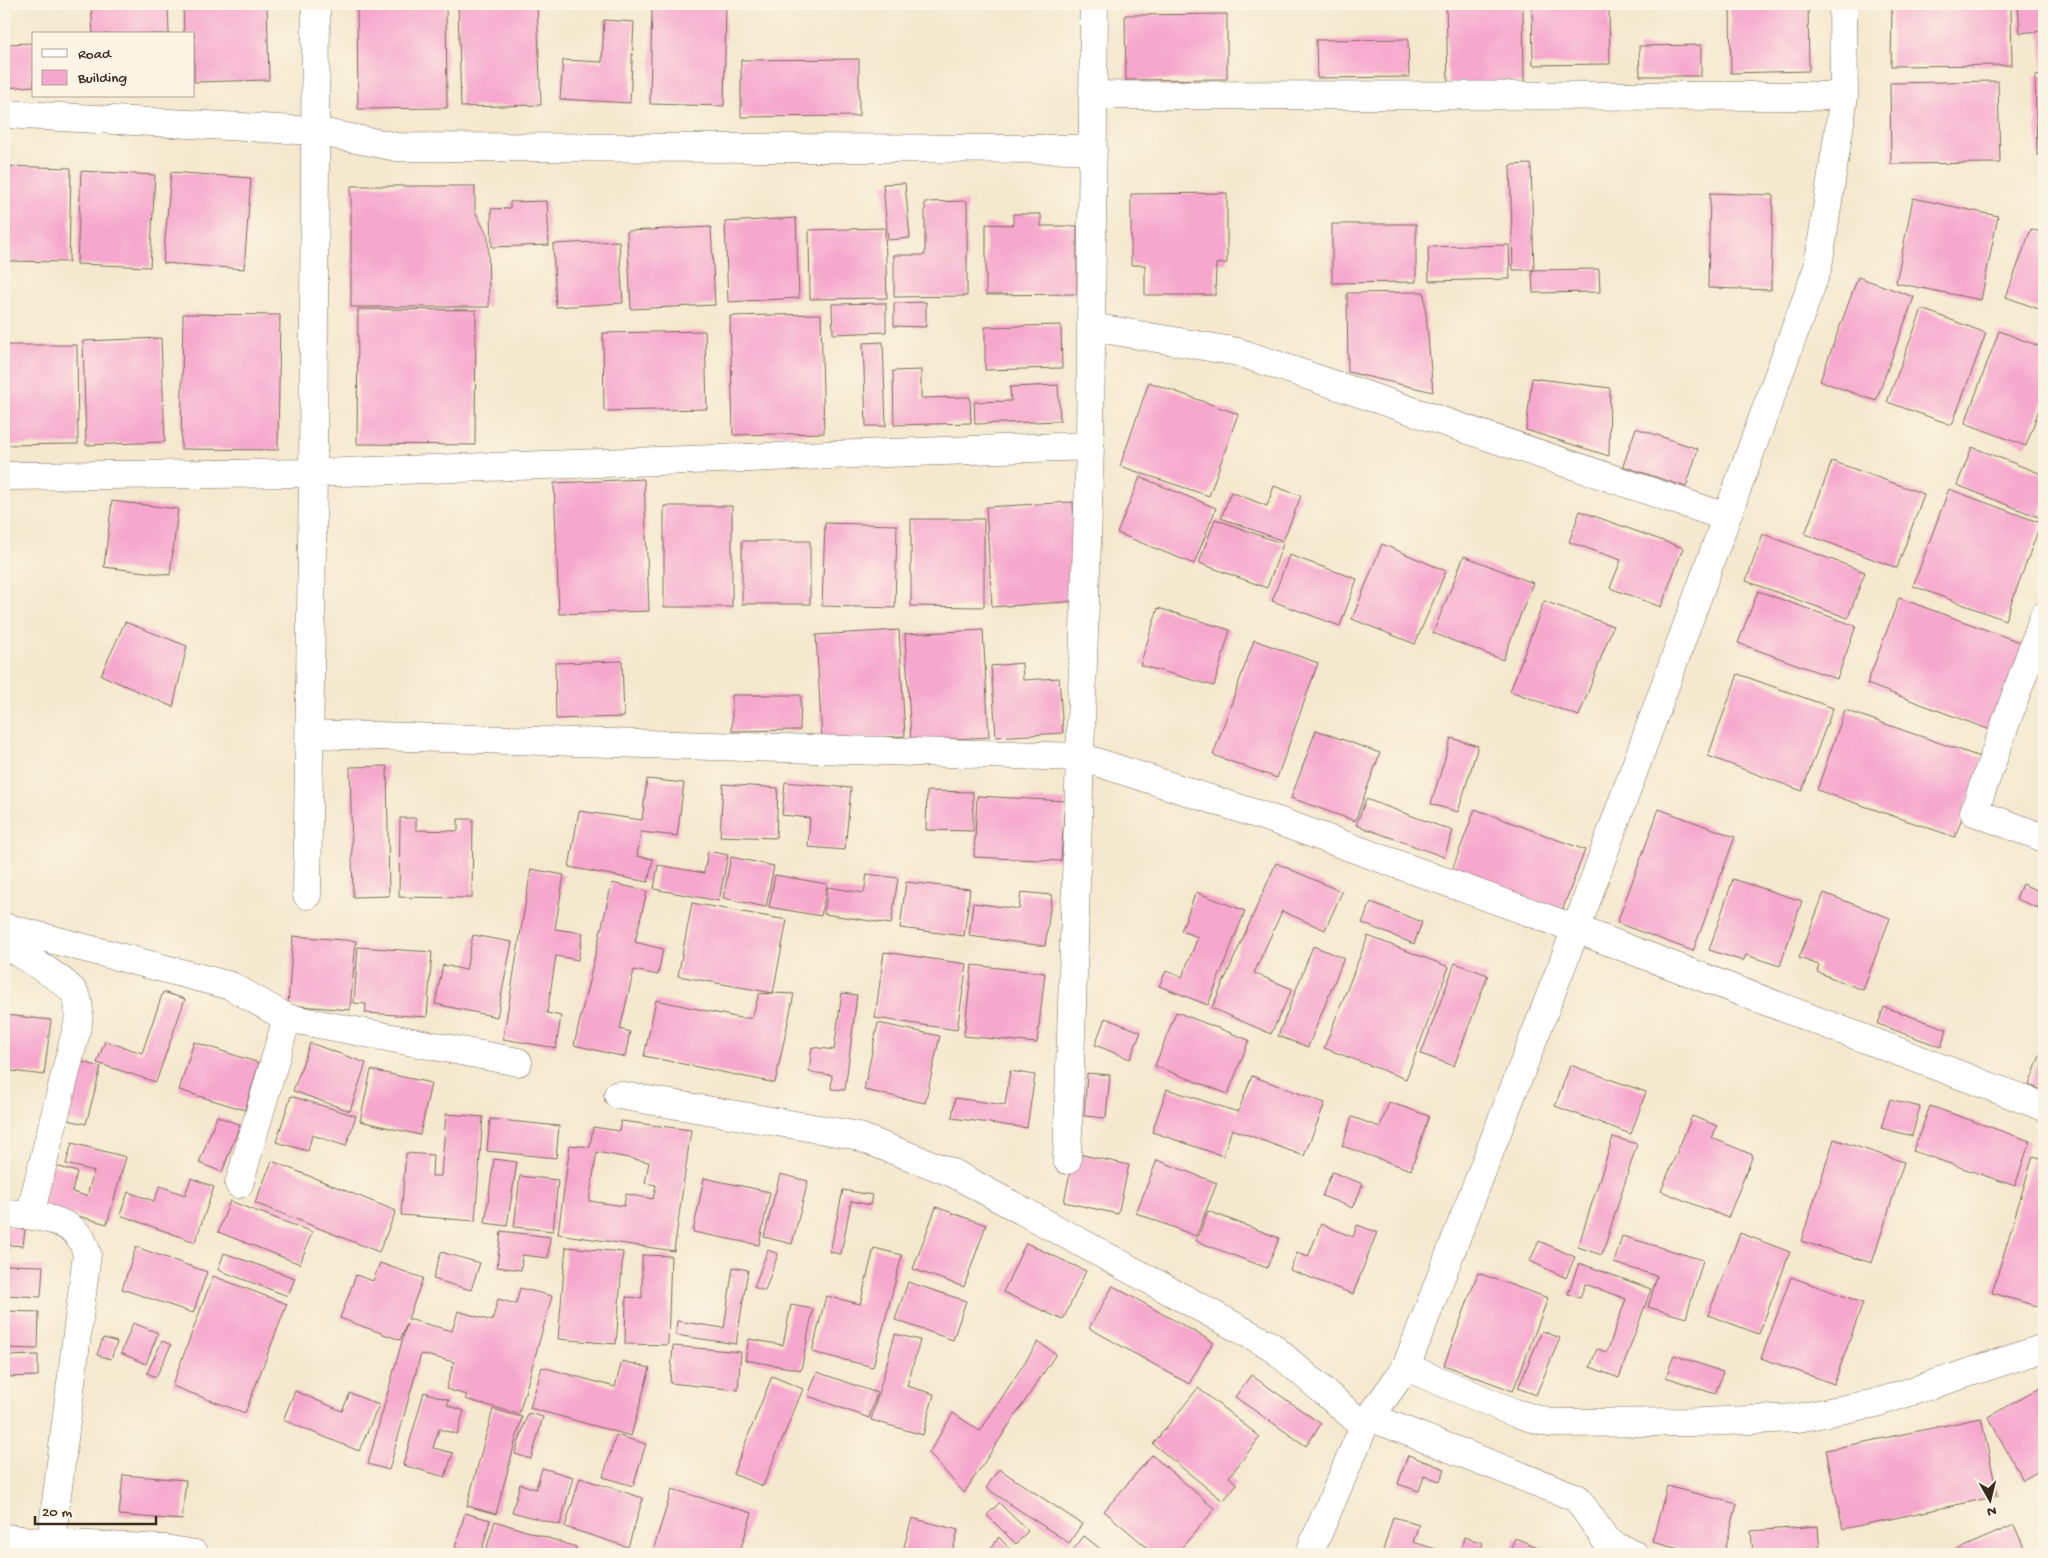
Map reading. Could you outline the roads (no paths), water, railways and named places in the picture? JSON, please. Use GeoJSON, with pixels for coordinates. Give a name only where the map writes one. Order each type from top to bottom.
{"type":"FeatureCollection","features":[{"type":"Feature","properties":{"kind":"street"},"geometry":{"type":"LineString","coordinates":[[307,895],[313,473],[316,4]]}},
{"type":"Feature","properties":{"kind":"street"},"geometry":{"type":"LineString","coordinates":[[1067,1160],[1090,446],[1094,4]]}},
{"type":"Feature","properties":{"kind":"street"},"geometry":{"type":"LineString","coordinates":[[1309,1554],[1367,1421],[1406,1367],[1576,928],[1818,267],[1844,96],[1843,4]]}},
{"type":"Feature","properties":{"kind":"street"},"geometry":{"type":"LineString","coordinates":[[1093,95],[1844,96]]}},
{"type":"Feature","properties":{"kind":"street"},"geometry":{"type":"LineString","coordinates":[[4,114],[315,131],[397,147],[1092,149]]}},
{"type":"Feature","properties":{"kind":"street"},"geometry":{"type":"LineString","coordinates":[[1092,327],[1238,352],[1726,517]]}},
{"type":"Feature","properties":{"kind":"street"},"geometry":{"type":"LineString","coordinates":[[4,476],[313,473],[1090,446]]}},
{"type":"Feature","properties":{"kind":"street"},"geometry":{"type":"LineString","coordinates":[[2044,616],[1974,812],[2044,838]]}},
{"type":"Feature","properties":{"kind":"street"},"geometry":{"type":"LineString","coordinates":[[310,734],[1081,757],[1278,821],[1576,928],[2044,1107]]}},
{"type":"Feature","properties":{"kind":"street"},"geometry":{"type":"LineString","coordinates":[[4,927],[231,986],[274,1012],[288,1018],[518,1062]]}},
{"type":"Feature","properties":{"kind":"street"},"geometry":{"type":"LineString","coordinates":[[4,944],[67,985],[76,995],[79,1008],[78,1023],[17,1214],[46,1218],[68,1227],[81,1238],[87,1254],[51,1544]]}},
{"type":"Feature","properties":{"kind":"street"},"geometry":{"type":"LineString","coordinates":[[239,1184],[288,1018]]}},
{"type":"Feature","properties":{"kind":"street"},"geometry":{"type":"LineString","coordinates":[[618,1095],[854,1135],[953,1173],[1271,1346],[1367,1421],[1577,1498],[1605,1539],[1617,1547],[1634,1554]]}},
{"type":"Feature","properties":{"kind":"street"},"geometry":{"type":"LineString","coordinates":[[1406,1367],[1515,1412],[1550,1423],[1701,1422],[1798,1418],[1876,1403],[2044,1348]]}},
{"type":"Feature","properties":{"kind":"street"},"geometry":{"type":"LineString","coordinates":[[4,1538],[51,1544],[165,1548],[195,1554]]}}]}
